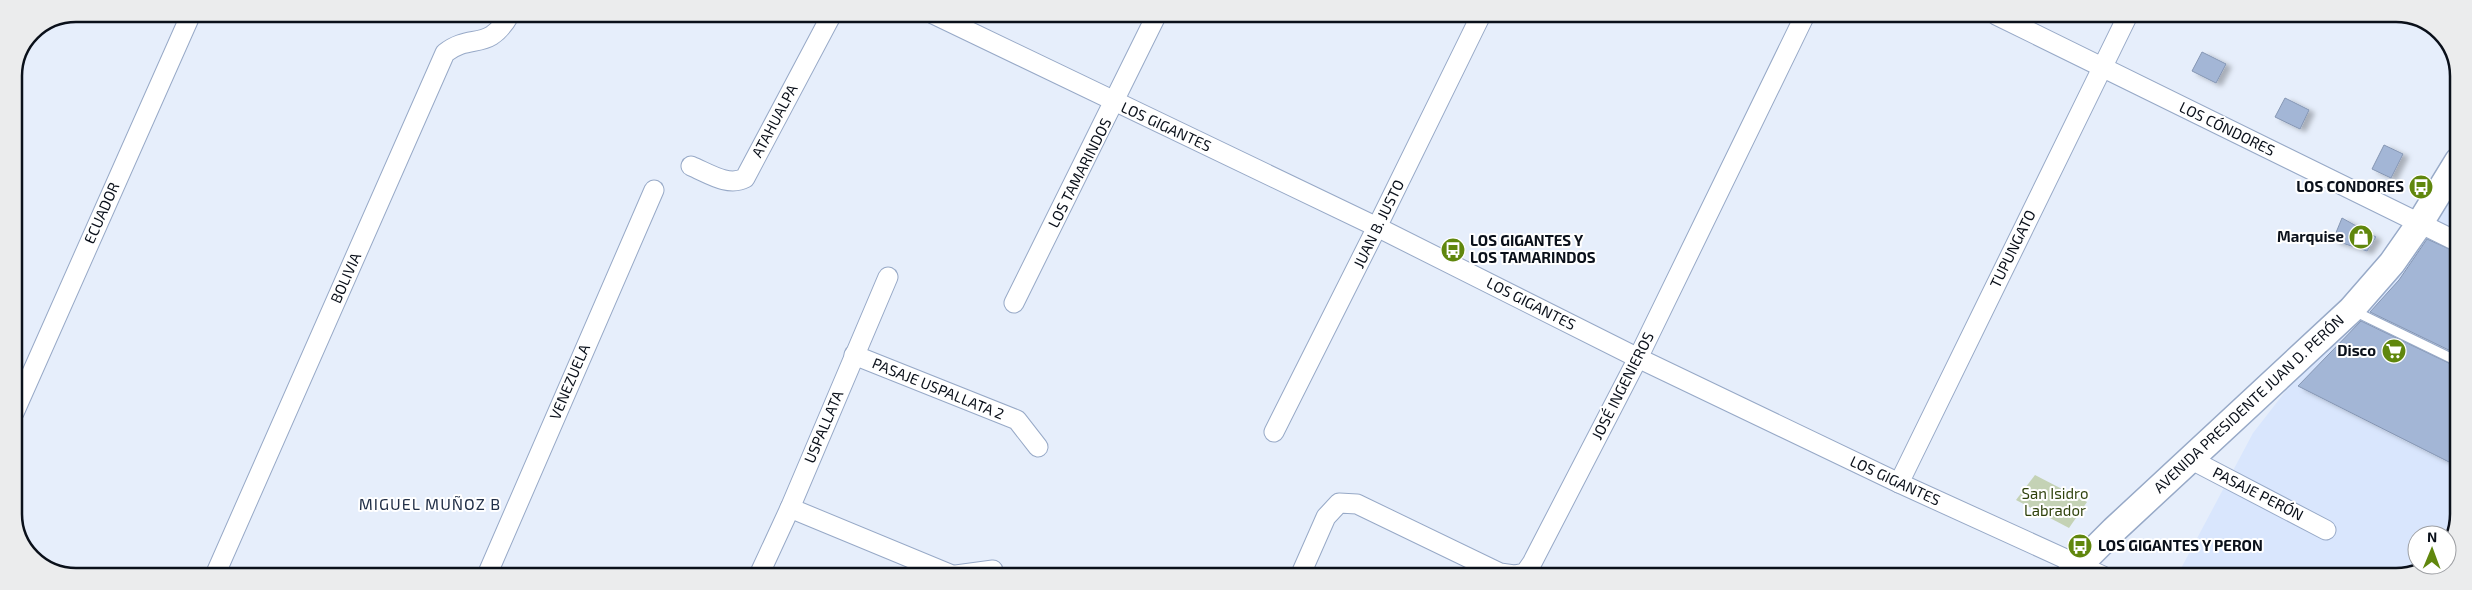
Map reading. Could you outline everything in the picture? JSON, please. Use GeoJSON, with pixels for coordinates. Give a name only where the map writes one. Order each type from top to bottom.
{"type":"FeatureCollection","features":[{"type":"Feature","properties":{"kind":"main road","name":"AVENIDA PRESIDENTE JUAN D. PERÓN"},"geometry":{"type":"LineString","coordinates":[[2077,568],[2114,530],[2351,310],[2392,263],[2420,224],[2449,176]]}},
{"type":"Feature","properties":{"kind":"street","name":"ECUADOR"},"geometry":{"type":"LineString","coordinates":[[23,393],[187,22]]}},
{"type":"Feature","properties":{"kind":"street","name":"BOLIVIA"},"geometry":{"type":"LineString","coordinates":[[218,568],[445,53],[452,47],[488,39],[502,28],[505,22]]}},
{"type":"Feature","properties":{"kind":"street","name":"ATAHUALPA"},"geometry":{"type":"LineString","coordinates":[[691,166],[728,181],[738,182],[745,178],[828,22]]}},
{"type":"Feature","properties":{"kind":"street","name":"LOS GIGANTES"},"geometry":{"type":"LineString","coordinates":[[949,22],[1377,227],[1638,358],[1899,483],[2068,568]]}},
{"type":"Feature","properties":{"kind":"street","name":"LOS TAMARINDOS"},"geometry":{"type":"LineString","coordinates":[[1014,303],[1115,103],[1153,22]]}},
{"type":"Feature","properties":{"kind":"street","name":"JUAN B. JUSTO"},"geometry":{"type":"LineString","coordinates":[[1274,432],[1477,22]]}},
{"type":"Feature","properties":{"kind":"street","name":"JOSÉ INGENIEROS"},"geometry":{"type":"LineString","coordinates":[[1528,568],[1638,358],[1802,22]]}},
{"type":"Feature","properties":{"kind":"street","name":"LOS CÓNDORES"},"geometry":{"type":"LineString","coordinates":[[2022,22],[2102,68],[2449,238]]}},
{"type":"Feature","properties":{"kind":"street","name":"TUPUNGATO"},"geometry":{"type":"LineString","coordinates":[[1899,483],[2125,22]]}},
{"type":"Feature","properties":{"kind":"street","name":"VENEZUELA"},"geometry":{"type":"LineString","coordinates":[[490,568],[654,190]]}},
{"type":"Feature","properties":{"kind":"street","name":"USPALLATA"},"geometry":{"type":"LineString","coordinates":[[762,568],[790,508],[888,277]]}},
{"type":"Feature","properties":{"kind":"street","name":"PASAJE USPALLATA 2"},"geometry":{"type":"LineString","coordinates":[[854,356],[1017,420],[1038,447]]}},
{"type":"Feature","properties":{"kind":"street","name":"PASAJE PERÓN"},"geometry":{"type":"LineString","coordinates":[[2190,459],[2326,530]]}},
{"type":"Feature","properties":{"kind":"street","name":"JOSÉ INGENIEROS"},"geometry":{"type":"LineString","coordinates":[[1304,568],[1326,517],[1339,503],[1357,504],[1490,568]]}},
{"type":"Feature","properties":{"kind":"street"},"geometry":{"type":"LineString","coordinates":[[790,508],[933,568]]}},
{"type":"Feature","properties":{"kind":"lane"},"geometry":{"type":"LineString","coordinates":[[2351,310],[2450,357]]}},
{"type":"Feature","properties":{"kind":"shaded area"},"geometry":{"type":"Polygon","coordinates":[[[2449,181],[2450,513],[2448,525],[2407,525],[2407,566],[2395,568],[2181,568],[2253,433],[2449,181]]]}},
{"type":"Feature","properties":{"kind":"green space","name":"San Isidro Labrador"},"geometry":{"type":"Polygon","coordinates":[[[2035,475],[2087,502],[2069,528],[2016,500],[2035,475]]]}},
{"type":"Feature","properties":{"kind":"building"},"geometry":{"type":"Polygon","coordinates":[[[2202,52],[2226,64],[2216,83],[2192,71],[2202,52]]]}},
{"type":"Feature","properties":{"kind":"building"},"geometry":{"type":"Polygon","coordinates":[[[2285,98],[2309,110],[2300,129],[2275,117],[2285,98]]]}},
{"type":"Feature","properties":{"kind":"building"},"geometry":{"type":"Polygon","coordinates":[[[2384,145],[2403,154],[2391,178],[2372,169],[2384,145]]]}},
{"type":"Feature","properties":{"kind":"building"},"geometry":{"type":"Polygon","coordinates":[[[2342,218],[2376,237],[2367,251],[2333,240],[2342,218]]]}},
{"type":"Feature","properties":{"kind":"building"},"geometry":{"type":"Polygon","coordinates":[[[2427,239],[2449,249],[2450,350],[2370,312],[2399,280],[2427,239]]]}},
{"type":"Feature","properties":{"kind":"building"},"geometry":{"type":"Polygon","coordinates":[[[2361,321],[2450,363],[2450,462],[2298,386],[2361,321]]]}},
{"type":"Feature","properties":{"kind":"place","name":"LOS CONDORES"},"geometry":{"type":"Point","coordinates":[2421,187]}},
{"type":"Feature","properties":{"kind":"place","name":"Marquise"},"geometry":{"type":"Point","coordinates":[2361,237]}},
{"type":"Feature","properties":{"kind":"place","name":"LOS GIGANTES Y LOS TAMARINDOS"},"geometry":{"type":"Point","coordinates":[1453,250]}},
{"type":"Feature","properties":{"kind":"place","name":"Disco"},"geometry":{"type":"Point","coordinates":[2394,351]}},
{"type":"Feature","properties":{"kind":"place","name":"LOS GIGANTES Y PERON"},"geometry":{"type":"Point","coordinates":[2080,546]}},
{"type":"Feature","properties":{"kind":"district","name":"MIGUEL MUÑOZ B"},"geometry":{"type":"Point","coordinates":[430,504]}}]}
